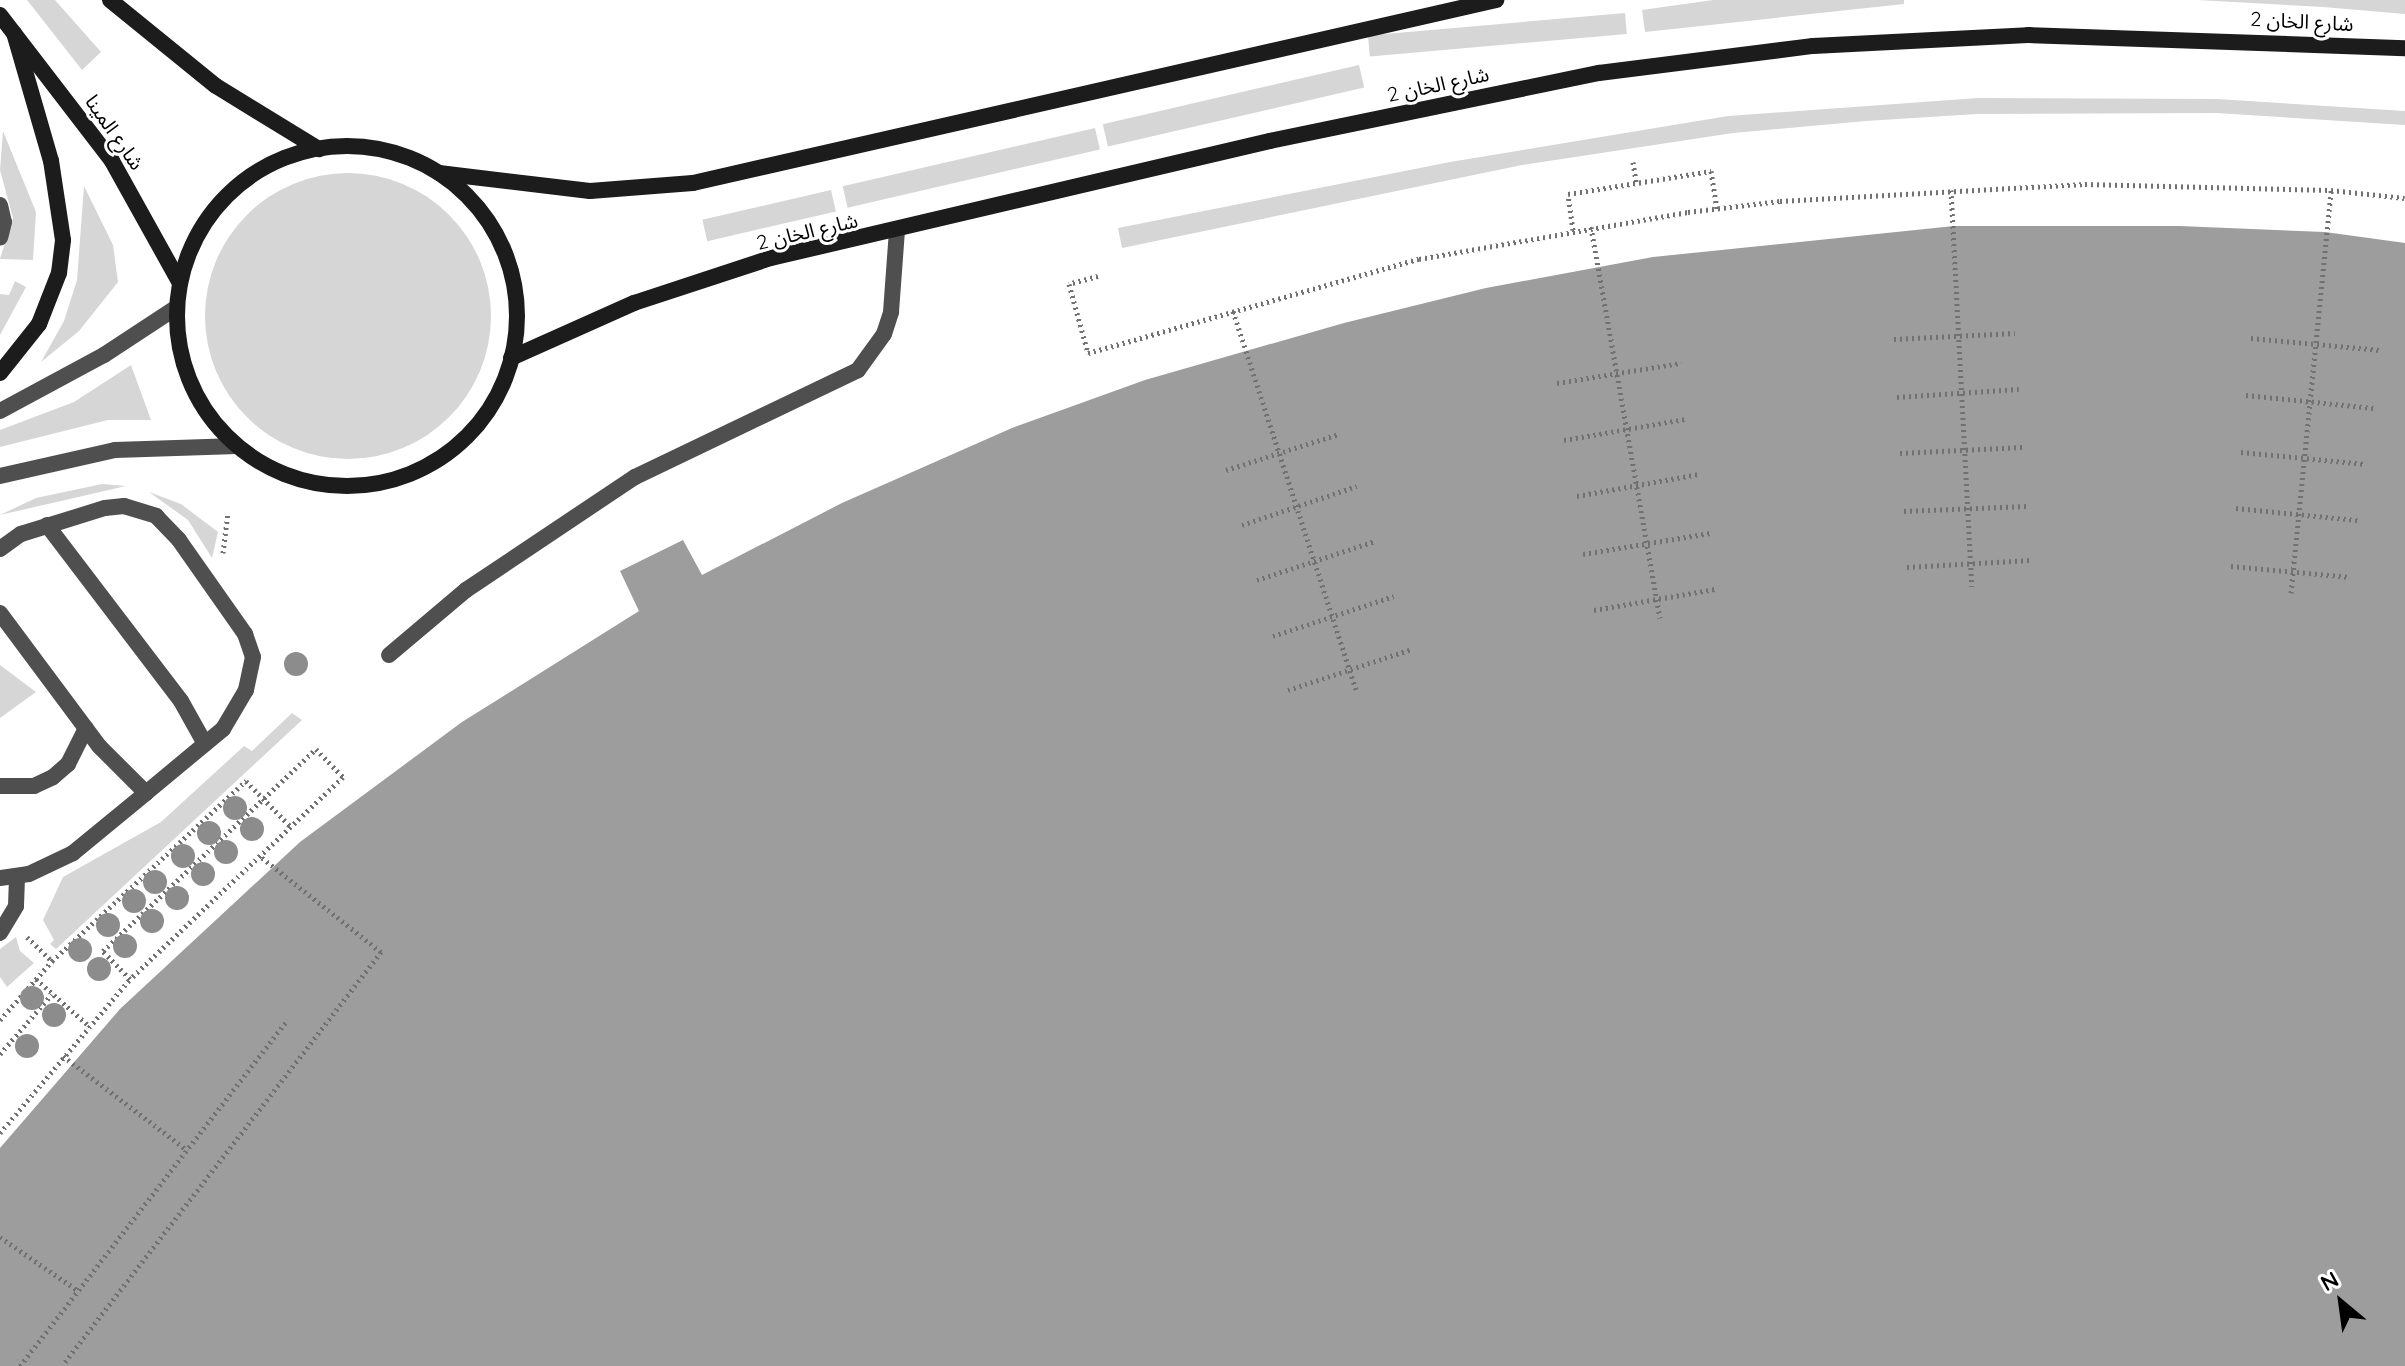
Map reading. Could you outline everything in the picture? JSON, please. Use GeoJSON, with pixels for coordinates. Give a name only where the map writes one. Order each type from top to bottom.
{"type":"FeatureCollection","features":[{"type":"Feature","properties":{"kind":"main road"},"geometry":{"type":"LineString","coordinates":[[110,0],[216,86],[319,149]]}},
{"type":"Feature","properties":{"kind":"main road"},"geometry":{"type":"LineString","coordinates":[[439,173],[479,209],[505,254],[517,306],[511,358],[478,423],[442,456],[398,477],[350,485],[301,479],[237,446],[207,413],[186,374],[177,307],[180,283],[197,235],[229,194],[270,165],[319,149],[381,150],[439,173],[590,191],[693,183],[1496,0]]}},
{"type":"Feature","properties":{"kind":"main road","name":"شارع المينا"},"geometry":{"type":"LineString","coordinates":[[0,15],[112,161],[180,283]]}},
{"type":"Feature","properties":{"kind":"main road"},"geometry":{"type":"LineString","coordinates":[[0,373],[39,324],[59,273],[63,240],[51,161],[14,33]]}},
{"type":"Feature","properties":{"kind":"main road","name":"شارع الخان 2"},"geometry":{"type":"LineString","coordinates":[[511,358],[676,287],[771,258],[1493,92],[1706,58],[1813,46],[2028,35],[2405,48]]}},
{"type":"Feature","properties":{"kind":"lane"},"geometry":{"type":"LineString","coordinates":[[0,205],[4,222],[0,238]]}},
{"type":"Feature","properties":{"kind":"lane"},"geometry":{"type":"LineString","coordinates":[[389,655],[478,581],[635,477],[858,370],[878,344],[891,312],[897,230]]}},
{"type":"Feature","properties":{"kind":"lane"},"geometry":{"type":"LineString","coordinates":[[0,411],[104,355],[177,307]]}},
{"type":"Feature","properties":{"kind":"lane"},"geometry":{"type":"LineString","coordinates":[[0,476],[115,450],[237,446]]}},
{"type":"Feature","properties":{"kind":"lane"},"geometry":{"type":"LineString","coordinates":[[0,549],[21,534],[124,506],[156,516],[187,551],[239,622],[253,657],[240,704],[205,744],[73,853],[8,878],[16,906],[0,933]]}},
{"type":"Feature","properties":{"kind":"lane"},"geometry":{"type":"LineString","coordinates":[[47,525],[181,701],[205,744]]}},
{"type":"Feature","properties":{"kind":"lane"},"geometry":{"type":"LineString","coordinates":[[0,613],[86,728],[146,793]]}},
{"type":"Feature","properties":{"kind":"lane"},"geometry":{"type":"LineString","coordinates":[[0,786],[34,786],[53,777],[68,764],[86,728]]}},
{"type":"Feature","properties":{"kind":"path"},"geometry":{"type":"LineString","coordinates":[[1633,162],[1636,182]]}},
{"type":"Feature","properties":{"kind":"path"},"geometry":{"type":"LineString","coordinates":[[1573,230],[1568,194],[1711,171],[1717,209]]}},
{"type":"Feature","properties":{"kind":"path"},"geometry":{"type":"LineString","coordinates":[[1098,276],[1069,284],[1088,353],[1419,259],[1573,230],[1717,209],[1951,190],[2085,184],[2331,190],[2405,198]]}},
{"type":"Feature","properties":{"kind":"path"},"geometry":{"type":"LineString","coordinates":[[1951,190],[1972,586]]}},
{"type":"Feature","properties":{"kind":"path"},"geometry":{"type":"LineString","coordinates":[[2291,593],[2331,190]]}},
{"type":"Feature","properties":{"kind":"path"},"geometry":{"type":"LineString","coordinates":[[1591,227],[1660,618]]}},
{"type":"Feature","properties":{"kind":"path"},"geometry":{"type":"LineString","coordinates":[[1233,311],[1356,690]]}},
{"type":"Feature","properties":{"kind":"path"},"geometry":{"type":"LineString","coordinates":[[1894,339],[2015,333]]}},
{"type":"Feature","properties":{"kind":"path"},"geometry":{"type":"LineString","coordinates":[[2251,338],[2380,350]]}},
{"type":"Feature","properties":{"kind":"path"},"geometry":{"type":"LineString","coordinates":[[1557,383],[1681,363]]}},
{"type":"Feature","properties":{"kind":"path"},"geometry":{"type":"LineString","coordinates":[[1897,397],[2019,389]]}},
{"type":"Feature","properties":{"kind":"path"},"geometry":{"type":"LineString","coordinates":[[2246,395],[2373,408]]}},
{"type":"Feature","properties":{"kind":"path"},"geometry":{"type":"LineString","coordinates":[[1564,440],[1686,419]]}},
{"type":"Feature","properties":{"kind":"path"},"geometry":{"type":"LineString","coordinates":[[1226,470],[1339,434]]}},
{"type":"Feature","properties":{"kind":"path"},"geometry":{"type":"LineString","coordinates":[[1900,453],[2023,447]]}},
{"type":"Feature","properties":{"kind":"path"},"geometry":{"type":"LineString","coordinates":[[2241,452],[2365,464]]}},
{"type":"Feature","properties":{"kind":"path"},"geometry":{"type":"LineString","coordinates":[[1577,496],[1699,474]]}},
{"type":"Feature","properties":{"kind":"path"},"geometry":{"type":"LineString","coordinates":[[1242,525],[1357,486]]}},
{"type":"Feature","properties":{"kind":"path"},"geometry":{"type":"LineString","coordinates":[[1904,511],[2028,506]]}},
{"type":"Feature","properties":{"kind":"path"},"geometry":{"type":"LineString","coordinates":[[2236,508],[2357,520]]}},
{"type":"Feature","properties":{"kind":"path"},"geometry":{"type":"LineString","coordinates":[[222,564],[228,515]]}},
{"type":"Feature","properties":{"kind":"path"},"geometry":{"type":"LineString","coordinates":[[1583,554],[1710,533]]}},
{"type":"Feature","properties":{"kind":"path"},"geometry":{"type":"LineString","coordinates":[[1257,580],[1375,541]]}},
{"type":"Feature","properties":{"kind":"path"},"geometry":{"type":"LineString","coordinates":[[1907,567],[2031,560]]}},
{"type":"Feature","properties":{"kind":"path"},"geometry":{"type":"LineString","coordinates":[[2231,566],[2349,577]]}},
{"type":"Feature","properties":{"kind":"path"},"geometry":{"type":"LineString","coordinates":[[1594,610],[1715,589]]}},
{"type":"Feature","properties":{"kind":"path"},"geometry":{"type":"LineString","coordinates":[[1273,636],[1394,596]]}},
{"type":"Feature","properties":{"kind":"path"},"geometry":{"type":"LineString","coordinates":[[1288,690],[1412,649]]}},
{"type":"Feature","properties":{"kind":"path"},"geometry":{"type":"LineString","coordinates":[[0,1133],[88,1025],[130,979],[343,777],[316,749],[103,951],[130,979]]}},
{"type":"Feature","properties":{"kind":"path"},"geometry":{"type":"LineString","coordinates":[[0,1020],[52,961],[246,781],[291,827]]}},
{"type":"Feature","properties":{"kind":"path"},"geometry":{"type":"LineString","coordinates":[[65,1362],[381,952],[260,856]]}},
{"type":"Feature","properties":{"kind":"path"},"geometry":{"type":"LineString","coordinates":[[38,947],[52,961]]}},
{"type":"Feature","properties":{"kind":"path"},"geometry":{"type":"LineString","coordinates":[[36,979],[88,1025]]}},
{"type":"Feature","properties":{"kind":"path"},"geometry":{"type":"LineString","coordinates":[[0,1054],[52,994]]}},
{"type":"Feature","properties":{"kind":"path"},"geometry":{"type":"LineString","coordinates":[[0,1004],[11,1007]]}},
{"type":"Feature","properties":{"kind":"path"},"geometry":{"type":"LineString","coordinates":[[20,1366],[288,1019]]}},
{"type":"Feature","properties":{"kind":"path"},"geometry":{"type":"LineString","coordinates":[[63,1056],[187,1150]]}},
{"type":"Feature","properties":{"kind":"path"},"geometry":{"type":"LineString","coordinates":[[0,1237],[77,1290]]}},
{"type":"Feature","properties":{"kind":"shaded area"},"geometry":{"type":"Polygon","coordinates":[[[27,0],[55,0],[101,52],[82,70],[27,0]]]}},
{"type":"Feature","properties":{"kind":"shaded area"},"geometry":{"type":"Polygon","coordinates":[[[1713,0],[1904,0],[1904,4],[1645,32],[1642,10],[1713,0]]]}},
{"type":"Feature","properties":{"kind":"shaded area"},"geometry":{"type":"Polygon","coordinates":[[[2197,0],[2405,0],[2405,14],[2323,7],[2197,0]]]}},
{"type":"Feature","properties":{"kind":"shaded area"},"geometry":{"type":"Polygon","coordinates":[[[1625,13],[1627,34],[1370,56],[1368,35],[1625,13]]]}},
{"type":"Feature","properties":{"kind":"shaded area"},"geometry":{"type":"Polygon","coordinates":[[[1359,65],[1364,87],[1108,147],[1103,124],[1359,65]]]}},
{"type":"Feature","properties":{"kind":"shaded area"},"geometry":{"type":"Polygon","coordinates":[[[1978,98],[2217,99],[2405,111],[2405,125],[2216,113],[1977,114],[1866,121],[1733,133],[1522,165],[1122,248],[1118,228],[1450,162],[1728,116],[1978,98]]]}},
{"type":"Feature","properties":{"kind":"shaded area"},"geometry":{"type":"Polygon","coordinates":[[[1095,128],[1100,149],[848,208],[843,186],[1095,128]]]}},
{"type":"Feature","properties":{"kind":"shaded area"},"geometry":{"type":"Polygon","coordinates":[[[3,131],[36,212],[33,260],[0,259],[13,218],[0,170],[3,131]]]}},
{"type":"Feature","properties":{"kind":"shaded area"},"geometry":{"type":"Polygon","coordinates":[[[348,173],[376,176],[403,184],[427,197],[449,215],[467,237],[480,261],[488,288],[491,316],[488,344],[480,371],[467,395],[449,417],[427,435],[403,448],[376,456],[348,459],[320,456],[293,448],[269,435],[247,417],[229,395],[216,371],[208,344],[205,316],[208,288],[216,261],[229,237],[247,215],[269,197],[293,184],[320,176],[348,173]]]}},
{"type":"Feature","properties":{"kind":"shaded area"},"geometry":{"type":"Polygon","coordinates":[[[84,186],[113,245],[118,282],[79,331],[41,362],[64,321],[77,280],[84,186]]]}},
{"type":"Feature","properties":{"kind":"shaded area"},"geometry":{"type":"Polygon","coordinates":[[[831,190],[836,211],[707,241],[702,220],[831,190]]]}},
{"type":"Feature","properties":{"kind":"shaded area"},"geometry":{"type":"Polygon","coordinates":[[[1954,226],[2179,226],[2325,232],[2405,243],[2405,1366],[0,1366],[0,1148],[120,1009],[300,842],[462,722],[639,611],[620,571],[683,540],[702,575],[842,503],[1012,428],[1145,380],[1344,323],[1486,288],[1653,257],[1954,226]]]}},
{"type":"Feature","properties":{"kind":"shaded area"},"geometry":{"type":"Polygon","coordinates":[[[15,281],[26,287],[0,335],[0,294],[9,295],[15,281]]]}},
{"type":"Feature","properties":{"kind":"shaded area"},"geometry":{"type":"Polygon","coordinates":[[[131,365],[151,420],[108,420],[0,447],[0,430],[74,402],[131,365]]]}},
{"type":"Feature","properties":{"kind":"shaded area"},"geometry":{"type":"Polygon","coordinates":[[[102,484],[126,486],[0,515],[36,498],[102,484]]]}},
{"type":"Feature","properties":{"kind":"shaded area"},"geometry":{"type":"Polygon","coordinates":[[[149,492],[181,504],[218,532],[212,558],[188,520],[149,492]]]}},
{"type":"Feature","properties":{"kind":"shaded area"},"geometry":{"type":"Polygon","coordinates":[[[0,665],[36,692],[0,718],[0,665]]]}},
{"type":"Feature","properties":{"kind":"shaded area"},"geometry":{"type":"Polygon","coordinates":[[[292,713],[302,720],[56,949],[50,944],[54,940],[43,920],[63,877],[161,822],[244,746],[252,751],[292,713]]]}},
{"type":"Feature","properties":{"kind":"shaded area"},"geometry":{"type":"Polygon","coordinates":[[[16,937],[20,951],[34,963],[7,987],[0,977],[0,949],[16,937]]]}}]}
